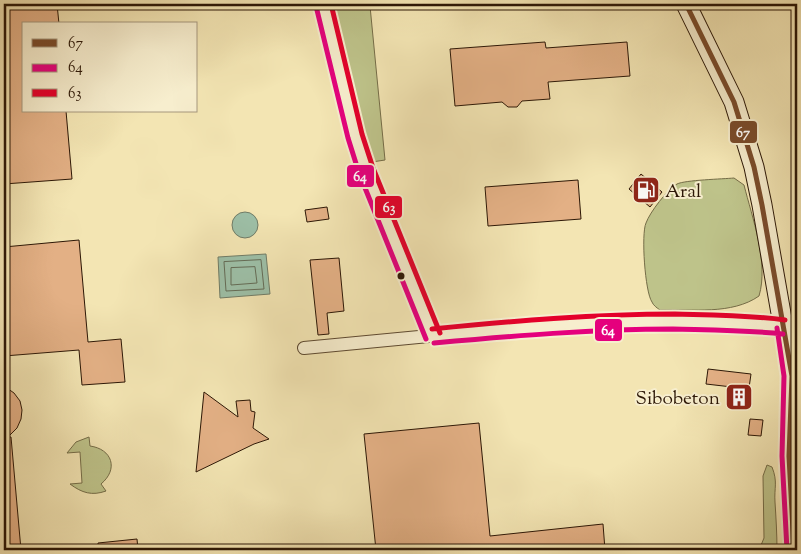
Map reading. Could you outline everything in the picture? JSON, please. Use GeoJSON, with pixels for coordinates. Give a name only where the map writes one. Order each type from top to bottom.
{"type":"FeatureCollection","features":[{"type":"Feature","properties":{"kind":"street"},"geometry":{"type":"LineString","coordinates":[[323,4],[355,136],[366,171],[433,336]]}},
{"type":"Feature","properties":{"kind":"street"},"geometry":{"type":"LineString","coordinates":[[686,4],[734,102],[752,160],[791,328],[792,376],[794,385],[789,456],[794,550]]}},
{"type":"Feature","properties":{"kind":"street"},"geometry":{"type":"LineString","coordinates":[[304,348],[545,326],[643,321],[757,323],[791,328]]}},
{"type":"Feature","properties":{"kind":"shaded area"},"geometry":{"type":"Polygon","coordinates":[[[333,4],[373,4],[370,6],[385,160],[372,162],[333,4]]]}},
{"type":"Feature","properties":{"kind":"shaded area"},"geometry":{"type":"Polygon","coordinates":[[[734,178],[744,185],[755,225],[762,269],[762,283],[759,296],[748,302],[724,309],[660,310],[653,304],[647,287],[644,239],[648,218],[664,196],[677,184],[734,178]]]}},
{"type":"Feature","properties":{"kind":"shaded area"},"geometry":{"type":"Polygon","coordinates":[[[89,437],[90,446],[104,451],[110,460],[110,472],[101,484],[106,491],[101,493],[87,493],[70,484],[82,483],[80,452],[67,453],[76,442],[89,437]]]}},
{"type":"Feature","properties":{"kind":"shaded area"},"geometry":{"type":"Polygon","coordinates":[[[767,465],[772,467],[775,477],[777,550],[759,550],[764,538],[763,476],[767,465]]]}},
{"type":"Feature","properties":{"kind":"water"},"geometry":{"type":"Polygon","coordinates":[[[245,212],[254,216],[258,225],[254,234],[245,238],[236,234],[232,225],[236,216],[245,212]]]}},
{"type":"Feature","properties":{"kind":"water"},"geometry":{"type":"Polygon","coordinates":[[[266,254],[270,294],[220,298],[218,257],[266,254]]]}},
{"type":"Feature","properties":{"kind":"building"},"geometry":{"type":"Polygon","coordinates":[[[4,4],[57,4],[59,22],[22,22],[22,112],[66,112],[72,179],[4,184],[4,4]]]}},
{"type":"Feature","properties":{"kind":"building"},"geometry":{"type":"Polygon","coordinates":[[[545,42],[546,48],[627,42],[630,76],[548,82],[550,99],[522,101],[517,107],[508,107],[502,102],[455,106],[450,49],[545,42]]]}},
{"type":"Feature","properties":{"kind":"building","name":"Aral"},"geometry":{"type":"Polygon","coordinates":[[[641,174],[662,192],[650,207],[629,189],[641,174]]]}},
{"type":"Feature","properties":{"kind":"building"},"geometry":{"type":"Polygon","coordinates":[[[578,180],[581,219],[488,226],[485,187],[578,180]]]}},
{"type":"Feature","properties":{"kind":"building"},"geometry":{"type":"Polygon","coordinates":[[[327,207],[329,219],[307,222],[305,210],[327,207]]]}},
{"type":"Feature","properties":{"kind":"building"},"geometry":{"type":"Polygon","coordinates":[[[79,240],[88,342],[121,339],[125,382],[82,385],[79,350],[4,356],[4,247],[79,240]]]}},
{"type":"Feature","properties":{"kind":"building"},"geometry":{"type":"Polygon","coordinates":[[[339,258],[344,311],[327,313],[329,334],[318,335],[310,260],[339,258]]]}},
{"type":"Feature","properties":{"kind":"building","name":"Sibobeton"},"geometry":{"type":"Polygon","coordinates":[[[708,369],[751,374],[746,409],[730,407],[732,387],[706,384],[708,369]]]}},
{"type":"Feature","properties":{"kind":"building"},"geometry":{"type":"Polygon","coordinates":[[[4,386],[14,393],[20,401],[22,410],[17,428],[8,437],[11,437],[21,550],[4,550],[4,386]]]}},
{"type":"Feature","properties":{"kind":"building"},"geometry":{"type":"Polygon","coordinates":[[[204,392],[238,417],[236,401],[250,400],[251,411],[255,412],[253,428],[269,439],[254,444],[196,472],[204,392]]]}},
{"type":"Feature","properties":{"kind":"building"},"geometry":{"type":"Polygon","coordinates":[[[750,419],[763,420],[761,436],[748,435],[750,419]]]}},
{"type":"Feature","properties":{"kind":"building"},"geometry":{"type":"Polygon","coordinates":[[[479,423],[490,536],[603,524],[605,550],[376,550],[364,434],[479,423]]]}},
{"type":"Feature","properties":{"kind":"building"},"geometry":{"type":"Polygon","coordinates":[[[137,539],[138,550],[98,550],[98,543],[137,539]]]}},
{"type":"Feature","properties":{"kind":"transit line","name":"63"},"geometry":{"type":"LineString","coordinates":[[331,4],[362,134],[373,168],[440,333]]}},
{"type":"Feature","properties":{"kind":"transit line","name":"67"},"geometry":{"type":"LineString","coordinates":[[686,4],[734,102],[754,167],[762,205],[792,376],[789,456],[794,550]]}},
{"type":"Feature","properties":{"kind":"transit line","name":"64"},"geometry":{"type":"LineString","coordinates":[[316,6],[348,138],[359,173],[426,339]]}},
{"type":"Feature","properties":{"kind":"transit line","name":"63"},"geometry":{"type":"LineString","coordinates":[[432,329],[554,318],[645,314],[757,317],[785,320]]}},
{"type":"Feature","properties":{"kind":"transit line","name":"64"},"geometry":{"type":"LineString","coordinates":[[777,328],[784,376],[782,456],[787,550]]}},
{"type":"Feature","properties":{"kind":"transit line","name":"64"},"geometry":{"type":"LineString","coordinates":[[434,343],[553,333],[643,329],[728,330],[783,334]]}},
{"type":"Feature","properties":{"kind":"place","name":"Aral"},"geometry":{"type":"Point","coordinates":[646,190]}},
{"type":"Feature","properties":{"kind":"place","name":"Sibobeton"},"geometry":{"type":"Point","coordinates":[739,397]}}]}
